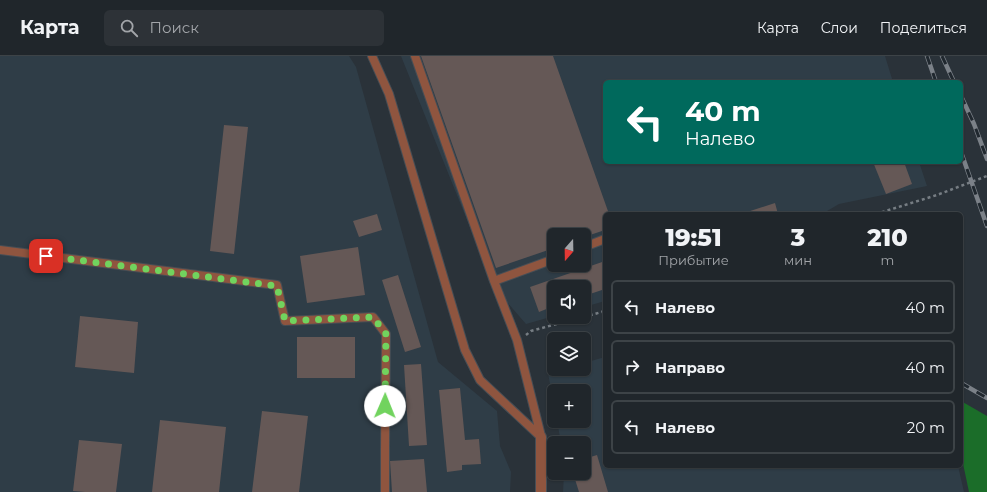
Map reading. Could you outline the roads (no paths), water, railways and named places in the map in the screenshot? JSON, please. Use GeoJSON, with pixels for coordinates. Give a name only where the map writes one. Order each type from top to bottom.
{"type":"FeatureCollection","features":[{"type":"Feature","properties":{"kind":"street"},"geometry":{"type":"LineString","coordinates":[[541,437],[541,492]]}},
{"type":"Feature","properties":{"kind":"lane"},"geometry":{"type":"LineString","coordinates":[[372,56],[389,94],[465,350],[480,380],[541,437]]}},
{"type":"Feature","properties":{"kind":"lane"},"geometry":{"type":"LineString","coordinates":[[415,56],[494,281],[517,340],[541,437]]}},
{"type":"Feature","properties":{"kind":"lane"},"geometry":{"type":"LineString","coordinates":[[591,245],[603,241]]}},
{"type":"Feature","properties":{"kind":"lane"},"geometry":{"type":"LineString","coordinates":[[0,250],[277,286],[285,321],[373,317],[386,334],[386,492]]}},
{"type":"Feature","properties":{"kind":"lane"},"geometry":{"type":"LineString","coordinates":[[494,281],[547,262]]}},
{"type":"Feature","properties":{"kind":"railway"},"geometry":{"type":"LineString","coordinates":[[927,56],[935,80]]}},
{"type":"Feature","properties":{"kind":"railway"},"geometry":{"type":"LineString","coordinates":[[942,56],[953,80]]}},
{"type":"Feature","properties":{"kind":"railway"},"geometry":{"type":"LineString","coordinates":[[963,100],[974,124],[987,159]]}},
{"type":"Feature","properties":{"kind":"railway"},"geometry":{"type":"LineString","coordinates":[[963,158],[987,226]]}},
{"type":"Feature","properties":{"kind":"railway"},"geometry":{"type":"LineString","coordinates":[[963,384],[987,398]]}}]}
